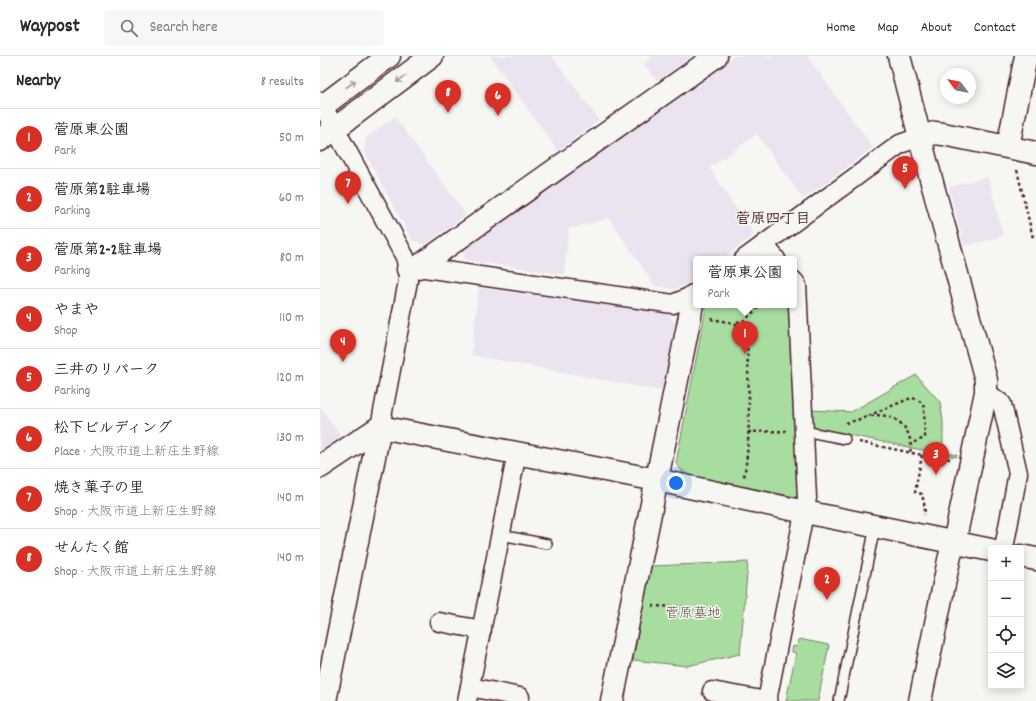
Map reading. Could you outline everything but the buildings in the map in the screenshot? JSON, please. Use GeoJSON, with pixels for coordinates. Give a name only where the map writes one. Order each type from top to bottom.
{"type":"FeatureCollection","features":[{"type":"Feature","properties":{"kind":"street"},"geometry":{"type":"LineString","coordinates":[[389,56],[321,105],[328,135],[413,268],[673,304],[693,302],[612,701]]}},
{"type":"Feature","properties":{"kind":"street"},"geometry":{"type":"LineString","coordinates":[[328,135],[432,56]]}},
{"type":"Feature","properties":{"kind":"street"},"geometry":{"type":"LineString","coordinates":[[326,701],[408,281],[413,268],[716,56]]}},
{"type":"Feature","properties":{"kind":"street"},"geometry":{"type":"LineString","coordinates":[[899,56],[986,380],[986,392],[954,543],[948,560],[920,701]]}},
{"type":"Feature","properties":{"kind":"street"},"geometry":{"type":"LineString","coordinates":[[748,256],[900,144],[920,137],[939,133],[1020,150],[1026,56]]}},
{"type":"Feature","properties":{"kind":"street"},"geometry":{"type":"LineString","coordinates":[[764,244],[774,256]]}},
{"type":"Feature","properties":{"kind":"street"},"geometry":{"type":"LineString","coordinates":[[712,690],[767,701],[808,498],[797,285]]}},
{"type":"Feature","properties":{"kind":"street"},"geometry":{"type":"LineString","coordinates":[[986,392],[1002,404],[1018,473],[1005,545]]}},
{"type":"Feature","properties":{"kind":"street"},"geometry":{"type":"LineString","coordinates":[[320,468],[380,427],[657,480],[740,499],[988,549]]}},
{"type":"Feature","properties":{"kind":"street"},"geometry":{"type":"LineString","coordinates":[[517,453],[469,694],[520,697]]}},
{"type":"Feature","properties":{"kind":"street"},"geometry":{"type":"LineString","coordinates":[[1024,557],[1036,559]]}},
{"type":"Feature","properties":{"kind":"street"},"geometry":{"type":"LineString","coordinates":[[439,622],[482,630]]}},
{"type":"Feature","properties":{"kind":"lane"},"geometry":{"type":"LineString","coordinates":[[804,431],[842,439]]}},
{"type":"Feature","properties":{"kind":"lane"},"geometry":{"type":"LineString","coordinates":[[839,701],[875,527]]}},
{"type":"Feature","properties":{"kind":"lane"},"geometry":{"type":"LineString","coordinates":[[501,535],[547,544]]}},
{"type":"Feature","properties":{"kind":"path"},"geometry":{"type":"LineString","coordinates":[[1020,150],[1014,159],[1033,238]]}},
{"type":"Feature","properties":{"kind":"path"},"geometry":{"type":"LineString","coordinates":[[705,308],[740,325],[747,336],[747,463],[740,499]]}},
{"type":"Feature","properties":{"kind":"path"},"geometry":{"type":"LineString","coordinates":[[734,323],[744,320],[758,308]]}},
{"type":"Feature","properties":{"kind":"path"},"geometry":{"type":"LineString","coordinates":[[911,445],[925,437],[924,407],[923,404],[914,398],[859,420],[844,424],[842,439],[910,453],[952,459]]}},
{"type":"Feature","properties":{"kind":"path"},"geometry":{"type":"LineString","coordinates":[[863,418],[877,415],[894,419],[907,430],[911,445],[910,453]]}},
{"type":"Feature","properties":{"kind":"path"},"geometry":{"type":"LineString","coordinates":[[748,432],[804,431]]}},
{"type":"Feature","properties":{"kind":"path"},"geometry":{"type":"LineString","coordinates":[[920,536],[925,508],[922,494],[915,492],[922,455]]}},
{"type":"Feature","properties":{"kind":"path"},"geometry":{"type":"LineString","coordinates":[[632,605],[684,607]]}},
{"type":"Feature","properties":{"kind":"shaded area"},"geometry":{"type":"Polygon","coordinates":[[[490,56],[552,56],[599,120],[558,151],[490,56]]]}},
{"type":"Feature","properties":{"kind":"shaded area"},"geometry":{"type":"Polygon","coordinates":[[[653,56],[692,56],[657,81],[644,64],[653,56]]]}},
{"type":"Feature","properties":{"kind":"shaded area"},"geometry":{"type":"Polygon","coordinates":[[[734,56],[807,56],[873,148],[803,199],[757,134],[709,168],[754,235],[726,256],[693,256],[693,280],[685,286],[673,289],[655,286],[609,218],[569,229],[564,274],[465,260],[464,248],[734,56]]]}},
{"type":"Feature","properties":{"kind":"shaded area"},"geometry":{"type":"Polygon","coordinates":[[[395,117],[466,215],[425,245],[412,240],[364,151],[366,138],[395,117]]]}},
{"type":"Feature","properties":{"kind":"shaded area"},"geometry":{"type":"Polygon","coordinates":[[[988,177],[1003,236],[964,246],[949,187],[988,177]]]}},
{"type":"Feature","properties":{"kind":"shaded area"},"geometry":{"type":"Polygon","coordinates":[[[479,288],[668,313],[675,324],[662,391],[471,355],[479,288]]]}},
{"type":"Feature","properties":{"kind":"shaded area"},"geometry":{"type":"Polygon","coordinates":[[[320,406],[342,438],[320,452],[320,406]]]}},
{"type":"Feature","properties":{"kind":"green space"},"geometry":{"type":"Polygon","coordinates":[[[706,308],[792,308],[800,498],[684,474],[676,463],[706,308]]]}},
{"type":"Feature","properties":{"kind":"green space"},"geometry":{"type":"Polygon","coordinates":[[[916,375],[940,402],[943,421],[943,452],[957,455],[956,457],[811,427],[810,410],[851,412],[916,375]]]}},
{"type":"Feature","properties":{"kind":"green space","name":"菅原墓地"},"geometry":{"type":"Polygon","coordinates":[[[748,562],[740,654],[687,666],[633,660],[651,566],[748,562]]]}},
{"type":"Feature","properties":{"kind":"green space"},"geometry":{"type":"Polygon","coordinates":[[[799,639],[829,645],[818,701],[786,701],[796,653],[792,652],[793,646],[797,647],[799,639]]]}},
{"type":"Feature","properties":{"kind":"place","name":"せんたく館"},"geometry":{"type":"Point","coordinates":[448,113]}},
{"type":"Feature","properties":{"kind":"place","name":"松下ビルディング"},"geometry":{"type":"Point","coordinates":[498,116]}},
{"type":"Feature","properties":{"kind":"place","name":"三井のリパーク"},"geometry":{"type":"Point","coordinates":[905,189]}},
{"type":"Feature","properties":{"kind":"place","name":"焼き菓子の里"},"geometry":{"type":"Point","coordinates":[348,204]}},
{"type":"Feature","properties":{"kind":"place","name":"菅原東公園"},"geometry":{"type":"Point","coordinates":[745,354]}},
{"type":"Feature","properties":{"kind":"place","name":"やまや"},"geometry":{"type":"Point","coordinates":[343,362]}},
{"type":"Feature","properties":{"kind":"place","name":"菅原第2-2駐車場"},"geometry":{"type":"Point","coordinates":[936,475]}},
{"type":"Feature","properties":{"kind":"place","name":"菅原第2駐車場"},"geometry":{"type":"Point","coordinates":[827,600]}},
{"type":"Feature","properties":{"kind":"district","name":"菅原四丁目"},"geometry":{"type":"Point","coordinates":[773,220]}}]}
